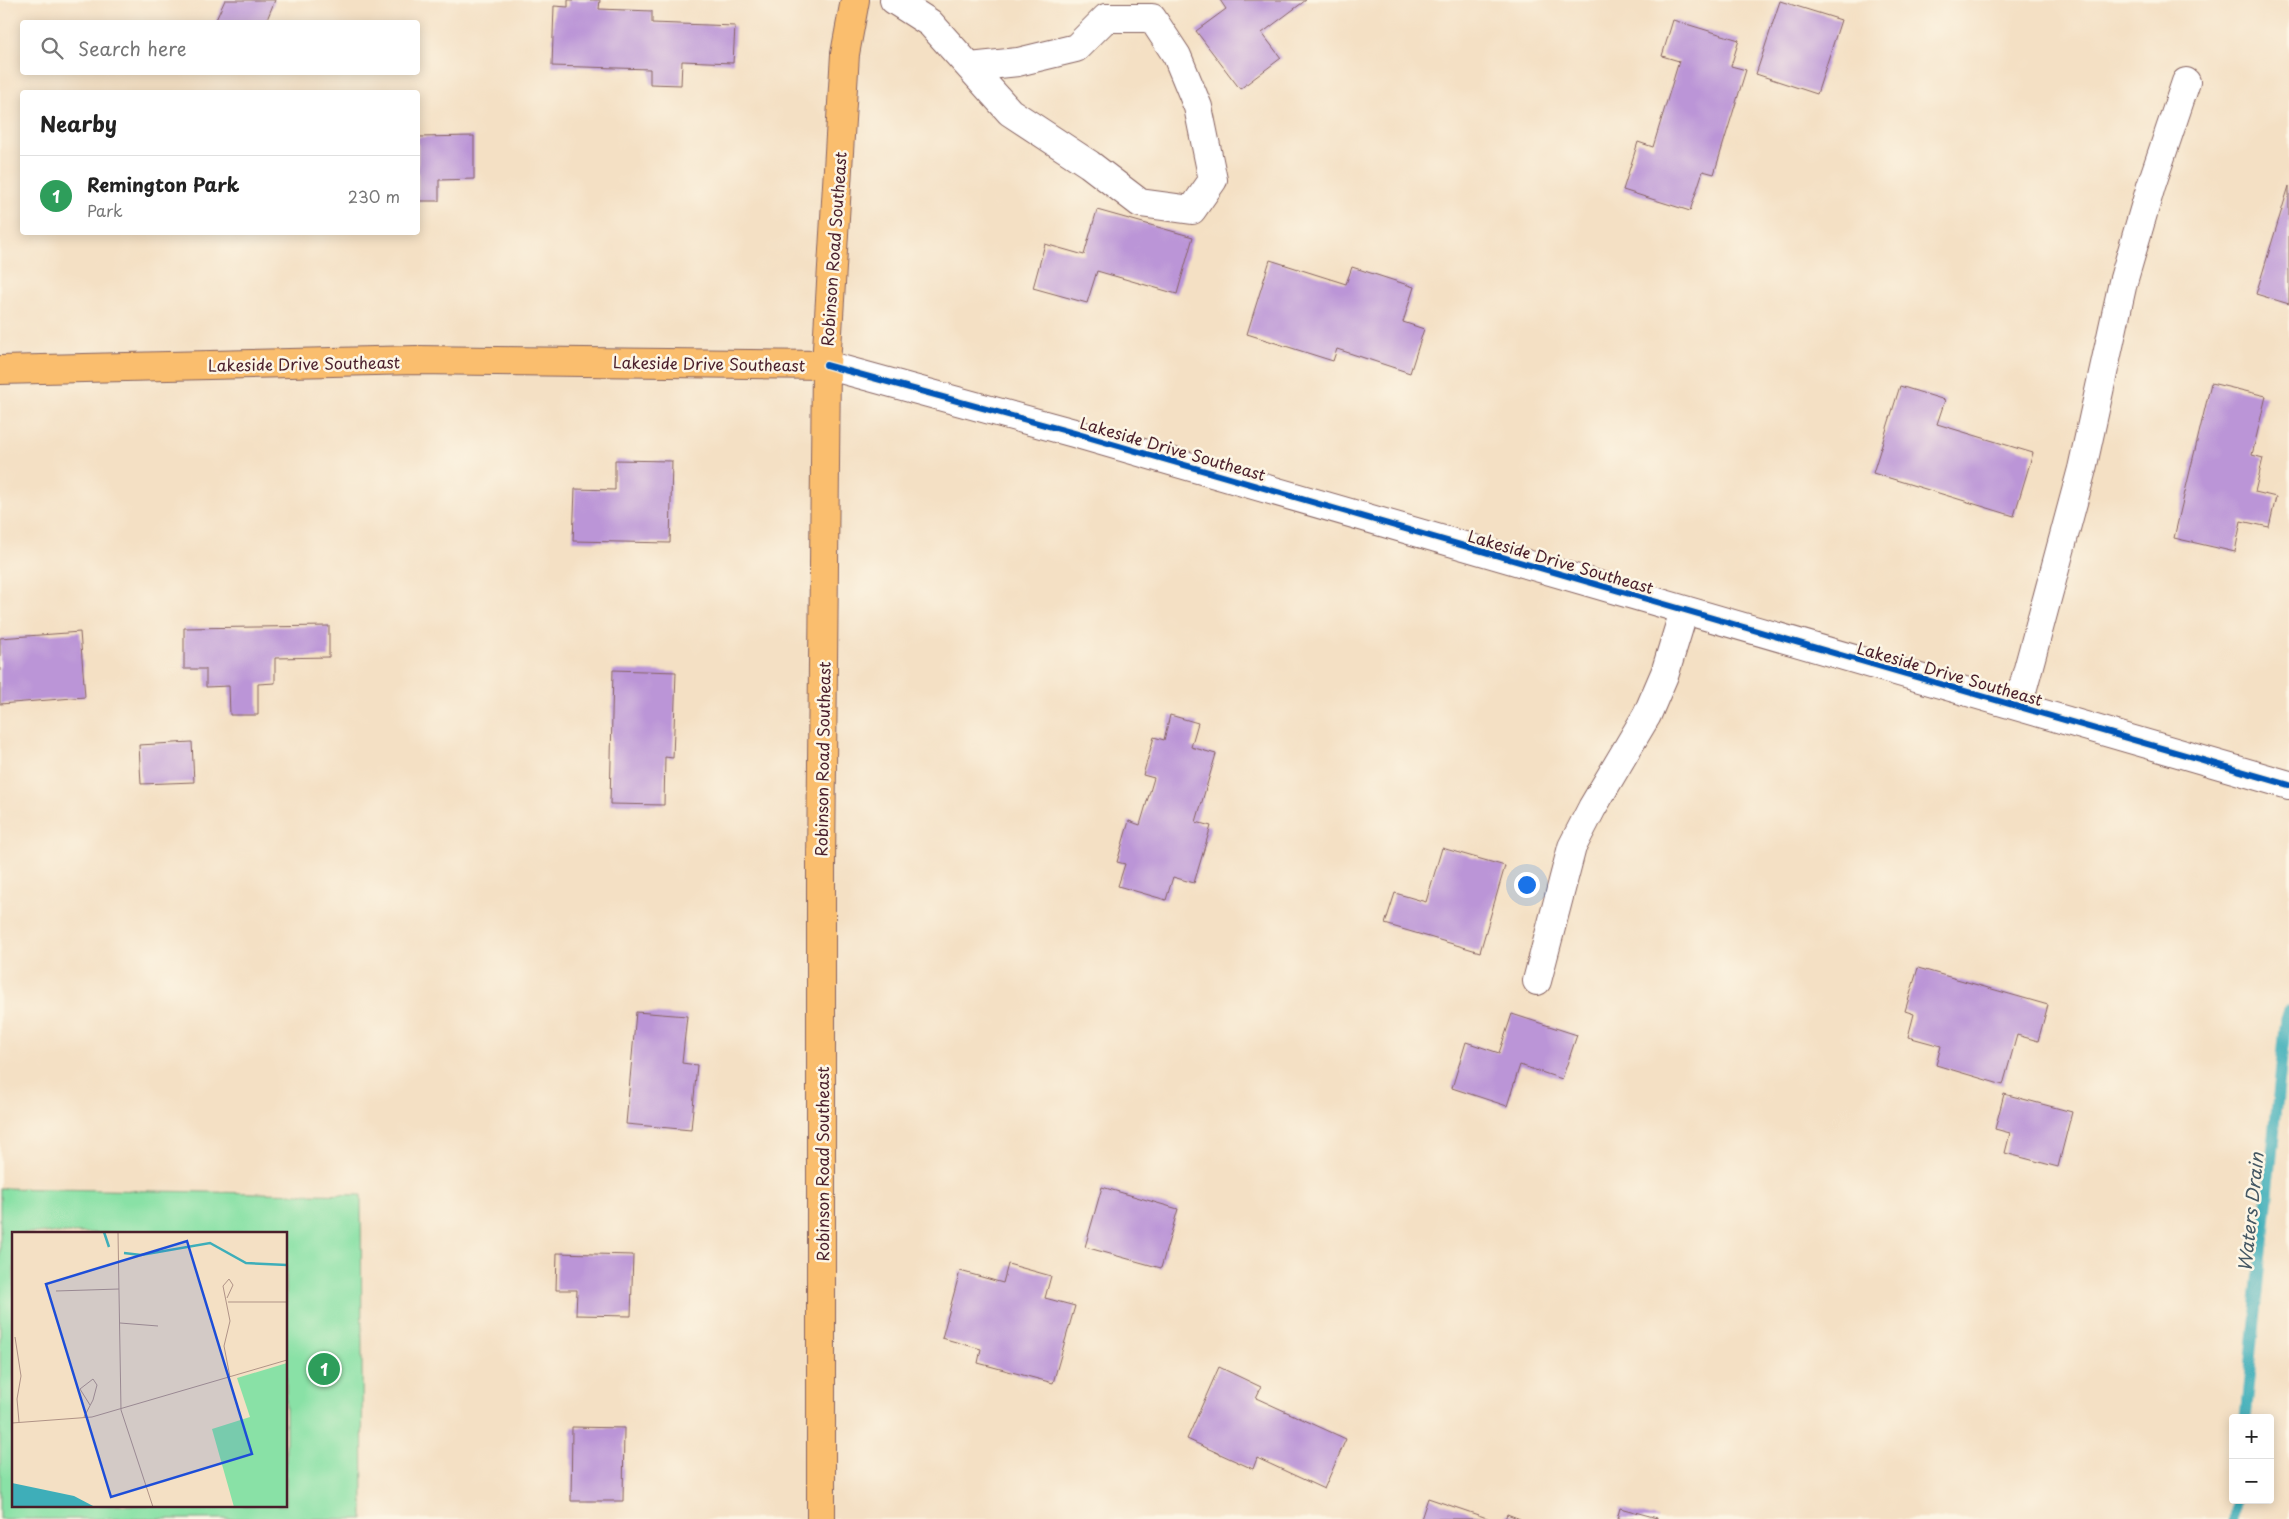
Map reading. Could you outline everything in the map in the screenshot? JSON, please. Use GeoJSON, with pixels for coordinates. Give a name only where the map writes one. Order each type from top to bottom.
{"type":"FeatureCollection","features":[{"type":"Feature","properties":{"kind":"main road","name":"Robinson Road Southeast"},"geometry":{"type":"LineString","coordinates":[[821,1519],[821,863],[826,364],[845,54],[855,0]]}},
{"type":"Feature","properties":{"kind":"main road","name":"Lakeside Drive Southeast"},"geometry":{"type":"LineString","coordinates":[[0,370],[416,360],[826,364]]}},
{"type":"Feature","properties":{"kind":"street"},"geometry":{"type":"LineString","coordinates":[[894,0],[930,23],[1010,112],[1089,164],[1140,203],[1192,210],[1213,180],[1198,107],[1177,56],[1152,18],[1106,18],[1076,48],[1018,62],[970,66]]}},
{"type":"Feature","properties":{"kind":"street"},"geometry":{"type":"LineString","coordinates":[[2018,706],[2082,469],[2123,282],[2186,82]]}},
{"type":"Feature","properties":{"kind":"street","name":"Lakeside Drive Southeast"},"geometry":{"type":"LineString","coordinates":[[826,364],[1074,433],[2289,785]]}},
{"type":"Feature","properties":{"kind":"street"},"geometry":{"type":"LineString","coordinates":[[1537,981],[1572,848],[1592,808],[1647,714],[1665,673],[1684,611]]}},
{"type":"Feature","properties":{"kind":"green space"},"geometry":{"type":"Polygon","coordinates":[[[0,1188],[361,1195],[363,1519],[0,1519],[0,1188]]]}},
{"type":"Feature","properties":{"kind":"building"},"geometry":{"type":"Polygon","coordinates":[[[225,0],[275,0],[267,20],[216,20],[225,0]]]}},
{"type":"Feature","properties":{"kind":"building"},"geometry":{"type":"Polygon","coordinates":[[[568,0],[600,0],[599,9],[652,11],[652,23],[735,26],[733,63],[682,61],[681,85],[650,84],[650,69],[552,66],[554,6],[568,7],[568,0]]]}},
{"type":"Feature","properties":{"kind":"building"},"geometry":{"type":"Polygon","coordinates":[[[1220,0],[1306,0],[1262,33],[1281,58],[1240,89],[1196,31],[1226,9],[1220,0]]]}},
{"type":"Feature","properties":{"kind":"building"},"geometry":{"type":"Polygon","coordinates":[[[1780,1],[1841,20],[1817,94],[1756,74],[1780,1]]]}},
{"type":"Feature","properties":{"kind":"building"},"geometry":{"type":"Polygon","coordinates":[[[1673,20],[1739,40],[1731,66],[1746,70],[1714,174],[1703,171],[1690,211],[1623,190],[1638,142],[1653,147],[1679,61],[1662,56],[1673,20]]]}},
{"type":"Feature","properties":{"kind":"building"},"geometry":{"type":"Polygon","coordinates":[[[474,136],[474,179],[439,180],[439,201],[420,201],[420,137],[474,136]]]}},
{"type":"Feature","properties":{"kind":"building"},"geometry":{"type":"Polygon","coordinates":[[[2289,186],[2289,304],[2256,294],[2289,186]]]}},
{"type":"Feature","properties":{"kind":"building"},"geometry":{"type":"Polygon","coordinates":[[[1097,210],[1193,237],[1177,294],[1097,271],[1087,303],[1033,288],[1045,244],[1084,255],[1097,210]]]}},
{"type":"Feature","properties":{"kind":"building"},"geometry":{"type":"Polygon","coordinates":[[[1270,260],[1346,284],[1352,267],[1414,287],[1403,322],[1424,329],[1410,373],[1337,349],[1333,361],[1247,334],[1270,260]]]}},
{"type":"Feature","properties":{"kind":"building"},"geometry":{"type":"Polygon","coordinates":[[[2211,383],[2266,396],[2252,455],[2263,458],[2255,492],[2276,497],[2269,527],[2241,521],[2235,552],[2174,538],[2211,383]]]}},
{"type":"Feature","properties":{"kind":"building"},"geometry":{"type":"Polygon","coordinates":[[[1900,386],[1945,400],[1937,424],[2033,453],[2014,516],[1873,473],[1900,386]]]}},
{"type":"Feature","properties":{"kind":"building"},"geometry":{"type":"Polygon","coordinates":[[[615,460],[672,461],[670,543],[573,541],[575,489],[615,490],[615,460]]]}},
{"type":"Feature","properties":{"kind":"building"},"geometry":{"type":"Polygon","coordinates":[[[329,626],[329,657],[275,658],[275,683],[258,684],[258,715],[230,715],[229,686],[206,687],[206,669],[184,669],[184,628],[329,626]]]}},
{"type":"Feature","properties":{"kind":"building"},"geometry":{"type":"Polygon","coordinates":[[[80,632],[85,697],[0,704],[0,638],[80,632]]]}},
{"type":"Feature","properties":{"kind":"building"},"geometry":{"type":"Polygon","coordinates":[[[613,670],[676,672],[673,758],[665,757],[664,805],[610,804],[613,670]]]}},
{"type":"Feature","properties":{"kind":"building"},"geometry":{"type":"Polygon","coordinates":[[[1170,715],[1198,723],[1191,747],[1216,754],[1196,822],[1211,826],[1194,883],[1173,877],[1166,900],[1118,886],[1125,864],[1117,862],[1129,821],[1140,825],[1154,778],[1143,775],[1154,737],[1164,740],[1170,715]]]}},
{"type":"Feature","properties":{"kind":"building"},"geometry":{"type":"Polygon","coordinates":[[[192,742],[194,782],[141,784],[139,745],[192,742]]]}},
{"type":"Feature","properties":{"kind":"building"},"geometry":{"type":"Polygon","coordinates":[[[1442,848],[1505,866],[1480,952],[1385,924],[1395,893],[1426,902],[1442,848]]]}},
{"type":"Feature","properties":{"kind":"building"},"geometry":{"type":"Polygon","coordinates":[[[1918,968],[2048,1005],[2038,1041],[2017,1035],[2003,1085],[1936,1065],[1941,1046],[1908,1037],[1914,1014],[1905,1011],[1918,968]]]}},
{"type":"Feature","properties":{"kind":"building"},"geometry":{"type":"Polygon","coordinates":[[[636,1012],[687,1016],[682,1063],[697,1065],[691,1130],[626,1124],[636,1012]]]}},
{"type":"Feature","properties":{"kind":"building"},"geometry":{"type":"Polygon","coordinates":[[[1512,1014],[1577,1035],[1562,1079],[1520,1065],[1507,1106],[1452,1088],[1466,1042],[1499,1053],[1512,1014]]]}},
{"type":"Feature","properties":{"kind":"building"},"geometry":{"type":"Polygon","coordinates":[[[2004,1094],[2072,1112],[2058,1167],[2005,1153],[2010,1133],[1995,1129],[2004,1094]]]}},
{"type":"Feature","properties":{"kind":"building"},"geometry":{"type":"Polygon","coordinates":[[[1102,1187],[1178,1209],[1161,1268],[1085,1247],[1102,1187]]]}},
{"type":"Feature","properties":{"kind":"building"},"geometry":{"type":"Polygon","coordinates":[[[557,1253],[633,1255],[631,1316],[576,1315],[577,1290],[556,1290],[557,1253]]]}},
{"type":"Feature","properties":{"kind":"building"},"geometry":{"type":"Polygon","coordinates":[[[1008,1264],[1051,1276],[1045,1298],[1075,1306],[1053,1383],[978,1363],[981,1349],[942,1338],[960,1271],[1003,1283],[1008,1264]]]}},
{"type":"Feature","properties":{"kind":"building"},"geometry":{"type":"Polygon","coordinates":[[[1219,1367],[1261,1387],[1256,1398],[1346,1439],[1324,1489],[1257,1458],[1253,1469],[1187,1439],[1219,1367]]]}},
{"type":"Feature","properties":{"kind":"building"},"geometry":{"type":"Polygon","coordinates":[[[572,1427],[624,1428],[623,1501],[571,1501],[572,1427]]]}},
{"type":"Feature","properties":{"kind":"building"},"geometry":{"type":"Polygon","coordinates":[[[1428,1498],[1490,1519],[1421,1519],[1428,1498]]]}},
{"type":"Feature","properties":{"kind":"building"},"geometry":{"type":"Polygon","coordinates":[[[1620,1508],[1657,1518],[1657,1519],[1617,1519],[1620,1508]]]}},
{"type":"Feature","properties":{"kind":"building"},"geometry":{"type":"Polygon","coordinates":[[[1507,1514],[1520,1519],[1505,1519],[1507,1514]]]}},
{"type":"Feature","properties":{"kind":"waterway","name":"Waters Drain"},"geometry":{"type":"LineString","coordinates":[[2245,1414],[2286,1018],[2289,1011]]}},
{"type":"Feature","properties":{"kind":"waterway","name":"Waters Drain"},"geometry":{"type":"LineString","coordinates":[[2234,1519],[2236,1504]]}},
{"type":"Feature","properties":{"kind":"cycle path"},"geometry":{"type":"LineString","coordinates":[[826,365],[1074,433],[2289,785]]}},
{"type":"Feature","properties":{"kind":"place","name":"Remington Park"},"geometry":{"type":"Point","coordinates":[324,1369]}}]}
